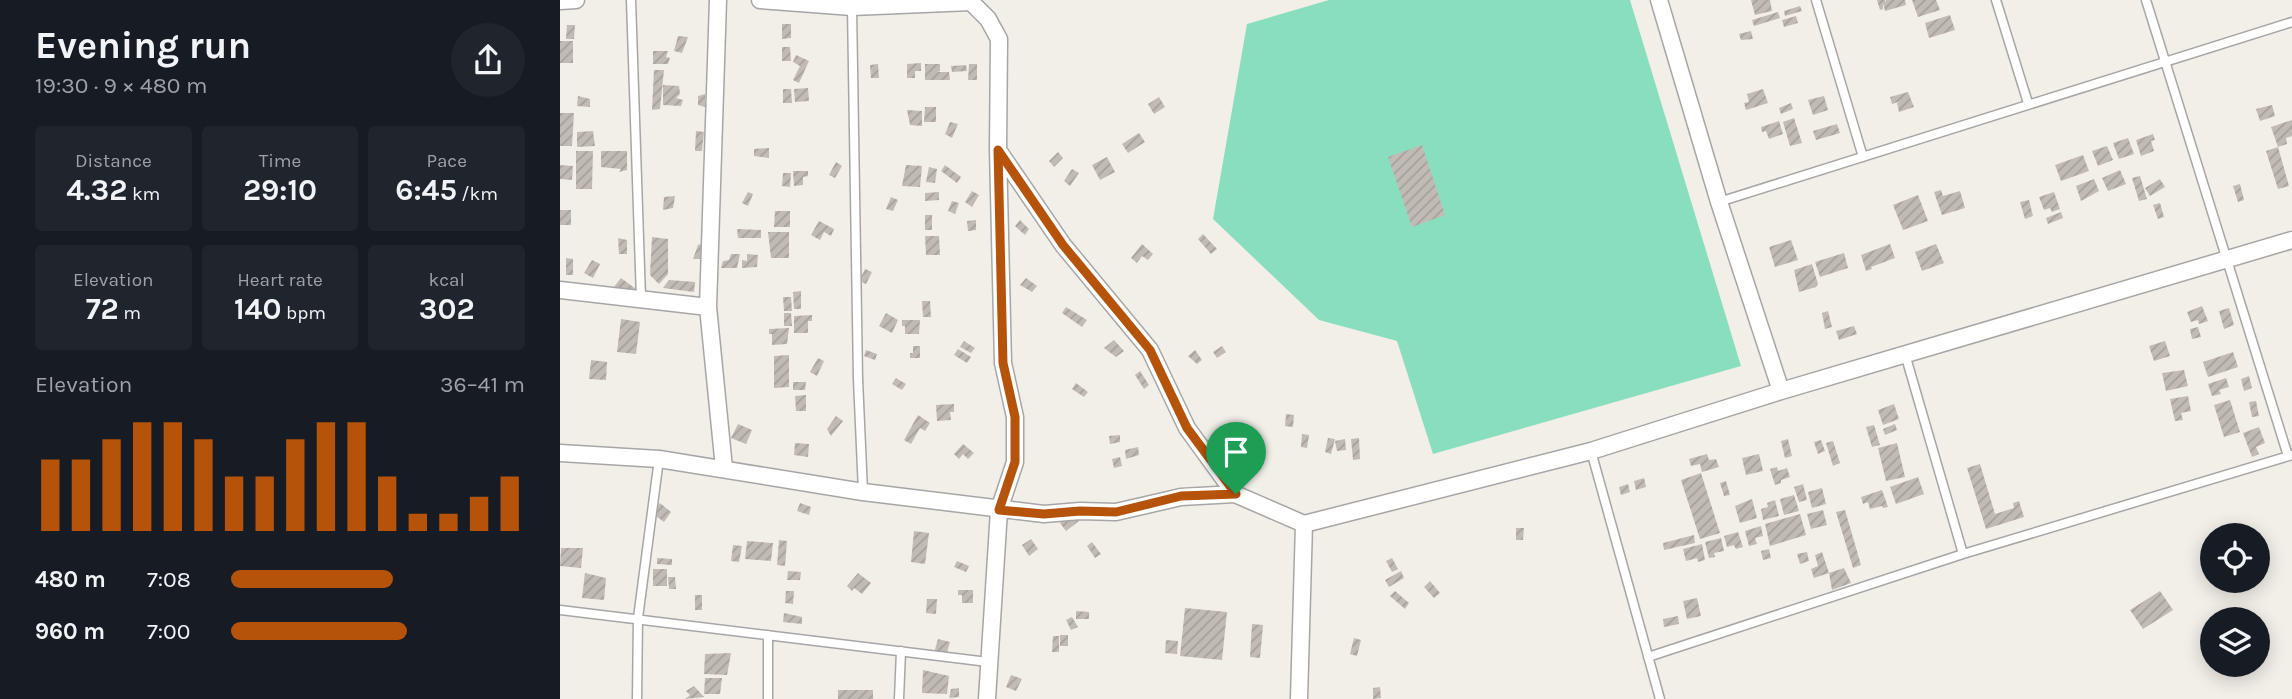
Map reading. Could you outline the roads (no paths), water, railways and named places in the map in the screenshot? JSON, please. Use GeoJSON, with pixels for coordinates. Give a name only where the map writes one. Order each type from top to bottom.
{"type":"FeatureCollection","features":[{"type":"Feature","properties":{"kind":"street"},"geometry":{"type":"LineString","coordinates":[[560,1],[576,0]]}},
{"type":"Feature","properties":{"kind":"street"},"geometry":{"type":"LineString","coordinates":[[718,0],[708,307],[724,468]]}},
{"type":"Feature","properties":{"kind":"street"},"geometry":{"type":"LineString","coordinates":[[760,0],[852,7],[971,2],[988,19],[999,38],[998,150],[1003,363],[1015,417],[1015,462],[999,510],[987,699]]}},
{"type":"Feature","properties":{"kind":"street"},"geometry":{"type":"LineString","coordinates":[[1659,0],[1719,202],[1781,391]]}},
{"type":"Feature","properties":{"kind":"street"},"geometry":{"type":"LineString","coordinates":[[998,150],[1063,245],[1150,350],[1187,428],[1236,494]]}},
{"type":"Feature","properties":{"kind":"street"},"geometry":{"type":"LineString","coordinates":[[560,453],[659,459],[863,492],[1044,514],[1116,512],[1181,496],[1236,494],[1304,524],[1591,451],[1781,391],[2292,240]]}},
{"type":"Feature","properties":{"kind":"street"},"geometry":{"type":"LineString","coordinates":[[560,290],[708,307]]}},
{"type":"Feature","properties":{"kind":"street"},"geometry":{"type":"LineString","coordinates":[[1299,699],[1304,524]]}},
{"type":"Feature","properties":{"kind":"lane"},"geometry":{"type":"LineString","coordinates":[[631,0],[640,299]]}},
{"type":"Feature","properties":{"kind":"lane"},"geometry":{"type":"LineString","coordinates":[[1816,0],[1863,157]]}},
{"type":"Feature","properties":{"kind":"lane"},"geometry":{"type":"LineString","coordinates":[[1996,0],[2028,103]]}},
{"type":"Feature","properties":{"kind":"lane"},"geometry":{"type":"LineString","coordinates":[[1648,657],[1963,554],[2290,456],[2146,0]]}},
{"type":"Feature","properties":{"kind":"lane"},"geometry":{"type":"LineString","coordinates":[[852,7],[858,379],[863,492]]}},
{"type":"Feature","properties":{"kind":"lane"},"geometry":{"type":"LineString","coordinates":[[1719,202],[2292,22]]}},
{"type":"Feature","properties":{"kind":"lane"},"geometry":{"type":"LineString","coordinates":[[1905,354],[1963,554]]}},
{"type":"Feature","properties":{"kind":"lane"},"geometry":{"type":"LineString","coordinates":[[1591,451],[1660,699]]}},
{"type":"Feature","properties":{"kind":"lane"},"geometry":{"type":"LineString","coordinates":[[637,699],[638,618],[659,459]]}},
{"type":"Feature","properties":{"kind":"lane"},"geometry":{"type":"LineString","coordinates":[[560,610],[988,662]]}},
{"type":"Feature","properties":{"kind":"lane"},"geometry":{"type":"LineString","coordinates":[[768,635],[768,699]]}},
{"type":"Feature","properties":{"kind":"lane"},"geometry":{"type":"LineString","coordinates":[[899,699],[901,651]]}}]}
